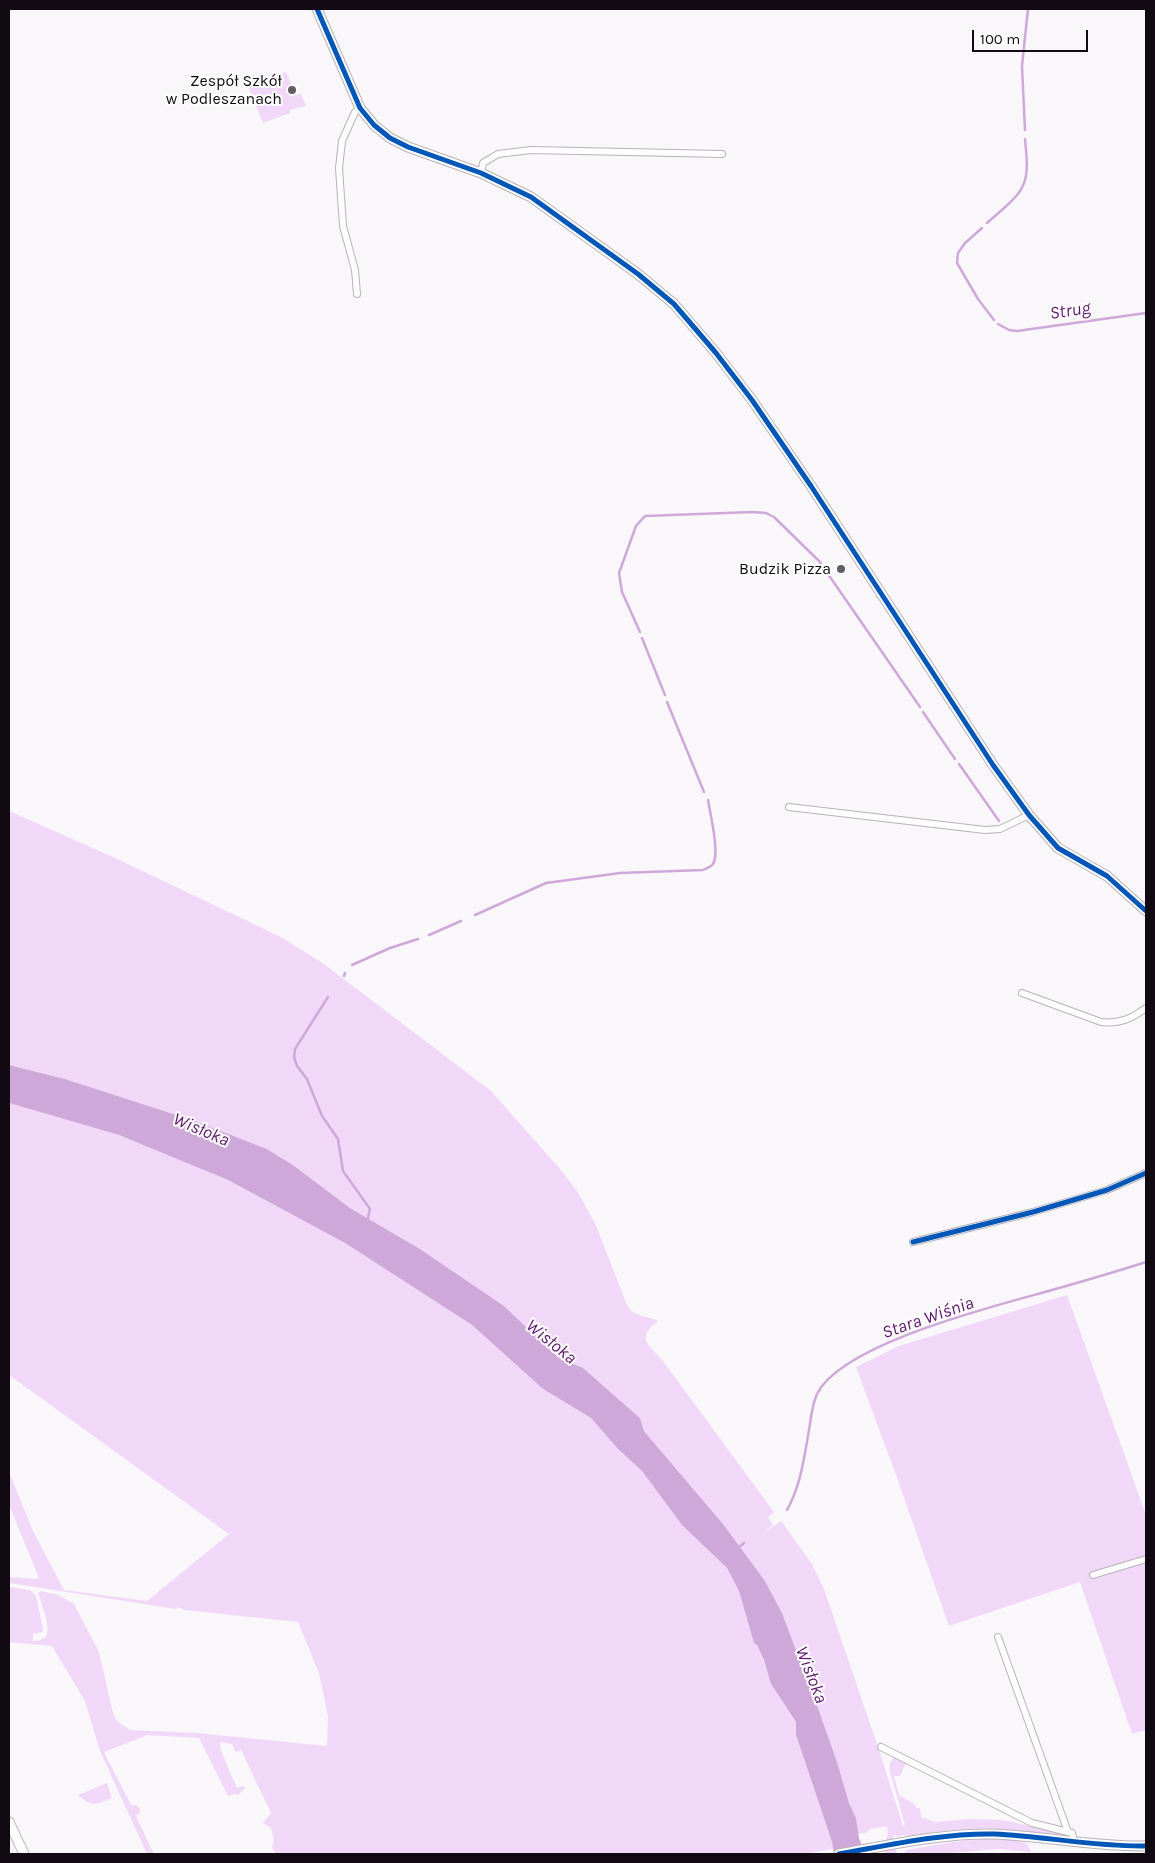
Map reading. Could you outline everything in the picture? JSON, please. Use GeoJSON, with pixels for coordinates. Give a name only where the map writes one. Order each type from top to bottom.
{"type":"FeatureCollection","features":[{"type":"Feature","properties":{"kind":"street"},"geometry":{"type":"LineString","coordinates":[[317,9],[360,108],[374,126],[390,138],[408,147],[481,173],[531,197],[658,290],[674,304],[716,353],[752,400],[993,765],[1029,815],[1058,848],[1107,876],[1146,911]]}},
{"type":"Feature","properties":{"kind":"street"},"geometry":{"type":"LineString","coordinates":[[357,294],[355,270],[343,226],[338,168],[342,141],[356,112],[360,108]]}},
{"type":"Feature","properties":{"kind":"street"},"geometry":{"type":"LineString","coordinates":[[481,173],[483,163],[498,154],[531,150],[722,154]]}},
{"type":"Feature","properties":{"kind":"street"},"geometry":{"type":"LineString","coordinates":[[790,807],[985,830],[1000,828],[1029,815]]}},
{"type":"Feature","properties":{"kind":"street"},"geometry":{"type":"LineString","coordinates":[[1022,993],[1101,1022],[1123,1022],[1146,1008]]}},
{"type":"Feature","properties":{"kind":"street"},"geometry":{"type":"LineString","coordinates":[[913,1242],[1042,1210],[1107,1190],[1146,1173]]}},
{"type":"Feature","properties":{"kind":"street"},"geometry":{"type":"LineString","coordinates":[[1093,1575],[1146,1559]]}},
{"type":"Feature","properties":{"kind":"street"},"geometry":{"type":"LineString","coordinates":[[998,1637],[1068,1832]]}},
{"type":"Feature","properties":{"kind":"street"},"geometry":{"type":"LineString","coordinates":[[881,1747],[1032,1823],[1068,1832],[1074,1837],[1074,1842]]}},
{"type":"Feature","properties":{"kind":"street"},"geometry":{"type":"LineString","coordinates":[[9,1822],[24,1854]]}},
{"type":"Feature","properties":{"kind":"street"},"geometry":{"type":"LineString","coordinates":[[839,1854],[962,1835],[992,1834],[1025,1836],[1130,1850],[1146,1846]]}},
{"type":"Feature","properties":{"kind":"shaded area"},"geometry":{"type":"Polygon","coordinates":[[[286,72],[296,95],[301,94],[306,106],[290,110],[290,113],[263,123],[247,84],[274,73],[276,77],[286,72]]]}},
{"type":"Feature","properties":{"kind":"shaded area"},"geometry":{"type":"Polygon","coordinates":[[[9,811],[113,857],[281,937],[324,964],[491,1091],[577,1191],[595,1223],[627,1305],[637,1314],[658,1321],[647,1332],[646,1341],[663,1361],[774,1512],[768,1517],[773,1525],[767,1531],[781,1521],[812,1564],[824,1589],[903,1826],[905,1825],[890,1770],[891,1761],[895,1757],[1015,1818],[906,1763],[900,1776],[894,1776],[899,1795],[916,1805],[916,1808],[920,1808],[921,1817],[935,1822],[970,1819],[1002,1820],[1063,1833],[1063,1835],[990,1828],[961,1829],[908,1836],[901,1835],[900,1837],[895,1835],[893,1838],[897,1854],[884,1854],[888,1832],[887,1826],[870,1829],[866,1833],[858,1834],[856,1818],[849,1803],[818,1708],[782,1613],[765,1581],[723,1524],[644,1431],[640,1418],[583,1368],[559,1358],[504,1306],[420,1249],[350,1208],[293,1165],[267,1149],[195,1121],[65,1079],[9,1065],[9,811]]]}},
{"type":"Feature","properties":{"kind":"shaded area"},"geometry":{"type":"Polygon","coordinates":[[[9,1103],[119,1135],[228,1180],[345,1243],[472,1325],[543,1389],[591,1418],[618,1449],[642,1471],[682,1525],[727,1568],[739,1591],[754,1642],[764,1660],[771,1684],[796,1722],[796,1735],[833,1849],[804,1854],[276,1854],[272,1848],[274,1840],[271,1828],[263,1823],[271,1813],[241,1750],[236,1752],[232,1744],[220,1742],[221,1751],[237,1788],[243,1786],[245,1788],[238,1795],[228,1796],[199,1738],[148,1735],[104,1752],[131,1805],[136,1805],[140,1809],[140,1813],[136,1816],[154,1854],[147,1854],[100,1751],[85,1701],[52,1646],[9,1642],[9,1587],[30,1590],[36,1596],[43,1629],[42,1632],[33,1634],[33,1641],[45,1637],[48,1630],[38,1593],[41,1591],[58,1595],[74,1604],[99,1652],[113,1713],[117,1721],[130,1730],[197,1733],[327,1746],[328,1716],[319,1673],[298,1622],[185,1610],[178,1607],[176,1609],[9,1583],[9,1577],[39,1578],[9,1505],[9,1472],[33,1531],[64,1590],[147,1601],[229,1534],[9,1375],[9,1103]]]}},
{"type":"Feature","properties":{"kind":"shaded area"},"geometry":{"type":"Polygon","coordinates":[[[1067,1295],[1146,1515],[1146,1730],[1132,1734],[1080,1582],[949,1626],[856,1367],[899,1346],[1067,1295]]]}},
{"type":"Feature","properties":{"kind":"shaded area"},"geometry":{"type":"Polygon","coordinates":[[[107,1783],[112,1798],[94,1804],[87,1802],[78,1795],[107,1783]]]}},
{"type":"Feature","properties":{"kind":"shaded area"},"geometry":{"type":"Polygon","coordinates":[[[984,1839],[1020,1841],[1027,1844],[1031,1852],[998,1849],[938,1854],[904,1854],[906,1850],[984,1839]]]}},
{"type":"Feature","properties":{"kind":"water","name":"Wisłoka"},"geometry":{"type":"Polygon","coordinates":[[[9,1065],[65,1079],[195,1121],[267,1149],[293,1165],[350,1208],[420,1249],[504,1306],[559,1358],[583,1368],[640,1418],[644,1431],[723,1524],[765,1581],[782,1613],[837,1762],[849,1803],[856,1818],[859,1838],[865,1854],[834,1854],[832,1842],[796,1735],[796,1722],[771,1684],[764,1660],[757,1645],[754,1643],[739,1591],[727,1568],[682,1525],[642,1471],[618,1449],[591,1418],[543,1389],[472,1325],[345,1243],[228,1180],[119,1135],[9,1103],[9,1065]]]}},
{"type":"Feature","properties":{"kind":"waterway","name":"Strug"},"geometry":{"type":"LineString","coordinates":[[1025,130],[1022,66],[1028,9]]}},
{"type":"Feature","properties":{"kind":"waterway","name":"Strug"},"geometry":{"type":"LineString","coordinates":[[987,223],[1008,205],[1022,188],[1026,178],[1025,139]]}},
{"type":"Feature","properties":{"kind":"waterway","name":"Strug"},"geometry":{"type":"LineString","coordinates":[[982,228],[965,243],[958,253],[957,263],[978,299],[994,320]]}},
{"type":"Feature","properties":{"kind":"waterway","name":"Strug"},"geometry":{"type":"LineString","coordinates":[[998,324],[1009,330],[1017,331],[1146,313]]}},
{"type":"Feature","properties":{"kind":"waterway"},"geometry":{"type":"LineString","coordinates":[[640,632],[622,592],[619,573],[636,526],[645,516],[766,513],[774,517],[819,561],[920,707]]}},
{"type":"Feature","properties":{"kind":"waterway"},"geometry":{"type":"LineString","coordinates":[[642,638],[665,695]]}},
{"type":"Feature","properties":{"kind":"waterway"},"geometry":{"type":"LineString","coordinates":[[667,702],[704,792]]}},
{"type":"Feature","properties":{"kind":"waterway"},"geometry":{"type":"LineString","coordinates":[[923,712],[955,759]]}},
{"type":"Feature","properties":{"kind":"waterway"},"geometry":{"type":"LineString","coordinates":[[959,764],[999,821]]}},
{"type":"Feature","properties":{"kind":"waterway"},"geometry":{"type":"LineString","coordinates":[[475,915],[546,883],[620,873],[703,870],[713,864],[715,859],[714,833],[708,800]]}},
{"type":"Feature","properties":{"kind":"waterway"},"geometry":{"type":"LineString","coordinates":[[429,935],[461,921]]}},
{"type":"Feature","properties":{"kind":"waterway"},"geometry":{"type":"LineString","coordinates":[[352,965],[390,948],[418,939]]}},
{"type":"Feature","properties":{"kind":"waterway"},"geometry":{"type":"LineString","coordinates":[[328,997],[295,1049],[294,1057],[297,1066],[307,1079],[322,1116],[338,1139],[343,1171],[370,1209],[367,1222]]}},
{"type":"Feature","properties":{"kind":"waterway","name":"Stara Wiśnia"},"geometry":{"type":"LineString","coordinates":[[787,1510],[796,1491],[817,1394],[832,1376],[857,1358],[888,1343],[961,1316],[1146,1262]]}},
{"type":"Feature","properties":{"kind":"waterway","name":"Stara Wiśnia"},"geometry":{"type":"LineString","coordinates":[[738,1548],[744,1543]]}},
{"type":"Feature","properties":{"kind":"cycle path"},"geometry":{"type":"LineString","coordinates":[[317,9],[360,108],[374,125],[390,138],[408,147],[481,173],[531,197],[638,274],[674,304],[716,353],[752,400],[811,486],[993,765],[1029,815],[1058,848],[1107,876],[1146,911]]}},
{"type":"Feature","properties":{"kind":"cycle path"},"geometry":{"type":"LineString","coordinates":[[913,1242],[1033,1212],[1107,1190],[1146,1173]]}},
{"type":"Feature","properties":{"kind":"cycle path"},"geometry":{"type":"LineString","coordinates":[[839,1854],[916,1840],[975,1834],[1013,1835],[1108,1845],[1146,1846]]}},
{"type":"Feature","properties":{"kind":"place","name":"Zespół Szkół w Podleszanach"},"geometry":{"type":"Point","coordinates":[292,90]}},
{"type":"Feature","properties":{"kind":"place","name":"Budzik Pizza"},"geometry":{"type":"Point","coordinates":[841,569]}}]}
